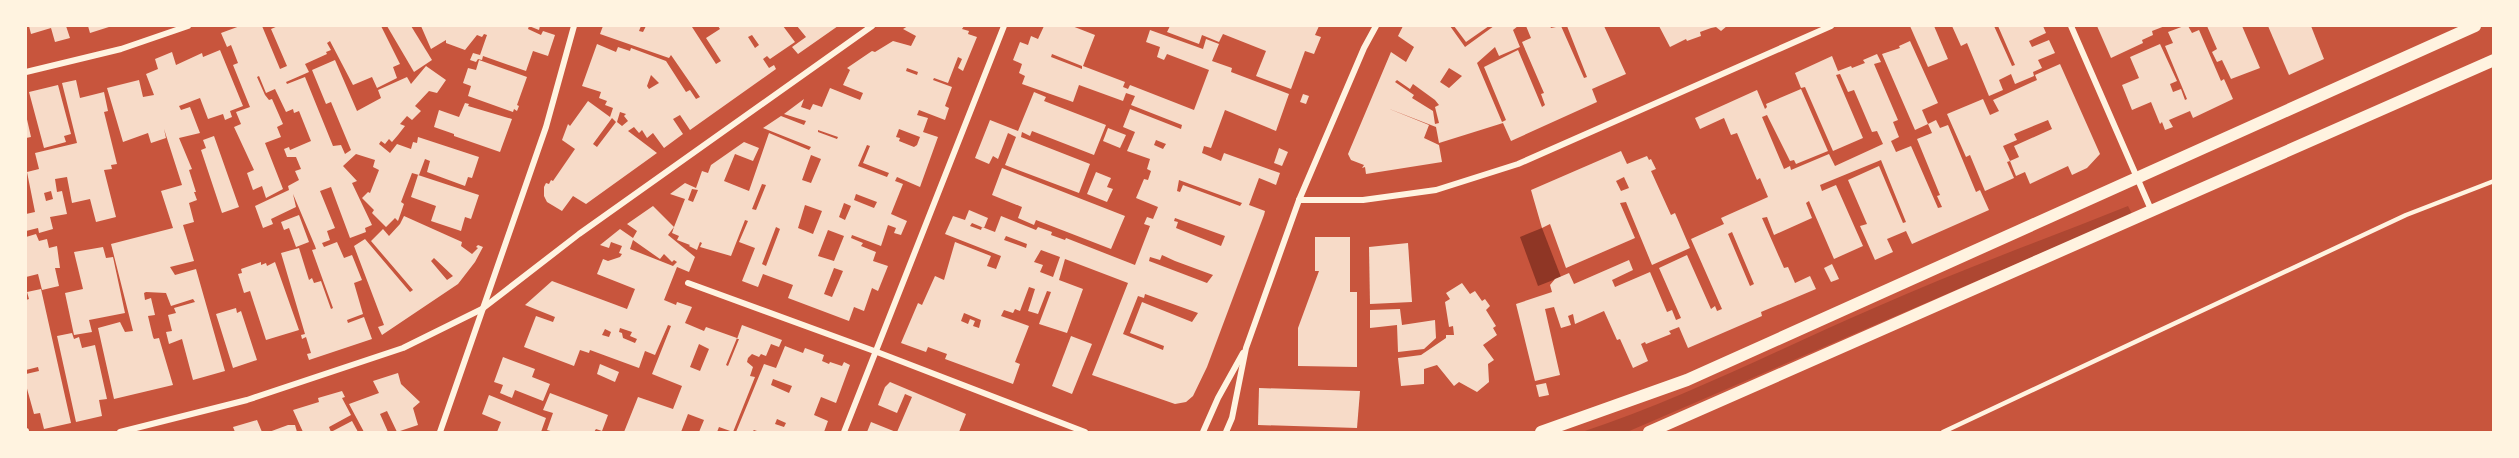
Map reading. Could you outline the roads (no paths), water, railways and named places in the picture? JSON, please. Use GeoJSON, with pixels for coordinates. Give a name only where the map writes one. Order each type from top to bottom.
{"type":"FeatureCollection","features":[{"type":"Feature","properties":{"kind":"main road"},"geometry":{"type":"LineString","coordinates":[[1541,432],[1687,380],[2475,26]]}},
{"type":"Feature","properties":{"kind":"main road"},"geometry":{"type":"LineString","coordinates":[[1649,432],[2152,213],[2493,60]]}},
{"type":"Feature","properties":{"kind":"street"},"geometry":{"type":"LineString","coordinates":[[26,72],[121,49],[188,26]]}},
{"type":"Feature","properties":{"kind":"street"},"geometry":{"type":"LineString","coordinates":[[440,432],[546,126],[574,26]]}},
{"type":"Feature","properties":{"kind":"street"},"geometry":{"type":"LineString","coordinates":[[120,432],[247,400],[403,348],[482,309],[579,234],[872,26]]}},
{"type":"Feature","properties":{"kind":"street"},"geometry":{"type":"LineString","coordinates":[[844,432],[1004,26]]}},
{"type":"Feature","properties":{"kind":"street"},"geometry":{"type":"LineString","coordinates":[[1226,432],[1232,418],[1246,348],[1299,200],[1364,48],[1376,26]]}},
{"type":"Feature","properties":{"kind":"street"},"geometry":{"type":"LineString","coordinates":[[1299,200],[1363,200],[1436,190],[1518,164],[1831,26]]}},
{"type":"Feature","properties":{"kind":"street"},"geometry":{"type":"LineString","coordinates":[[2071,26],[2152,213]]}},
{"type":"Feature","properties":{"kind":"street"},"geometry":{"type":"LineString","coordinates":[[688,283],[1086,432]]}},
{"type":"Feature","properties":{"kind":"street"},"geometry":{"type":"LineString","coordinates":[[1203,432],[1218,398],[1246,348]]}},
{"type":"Feature","properties":{"kind":"lane"},"geometry":{"type":"LineString","coordinates":[[1943,432],[2406,215],[2493,181]]}}]}
